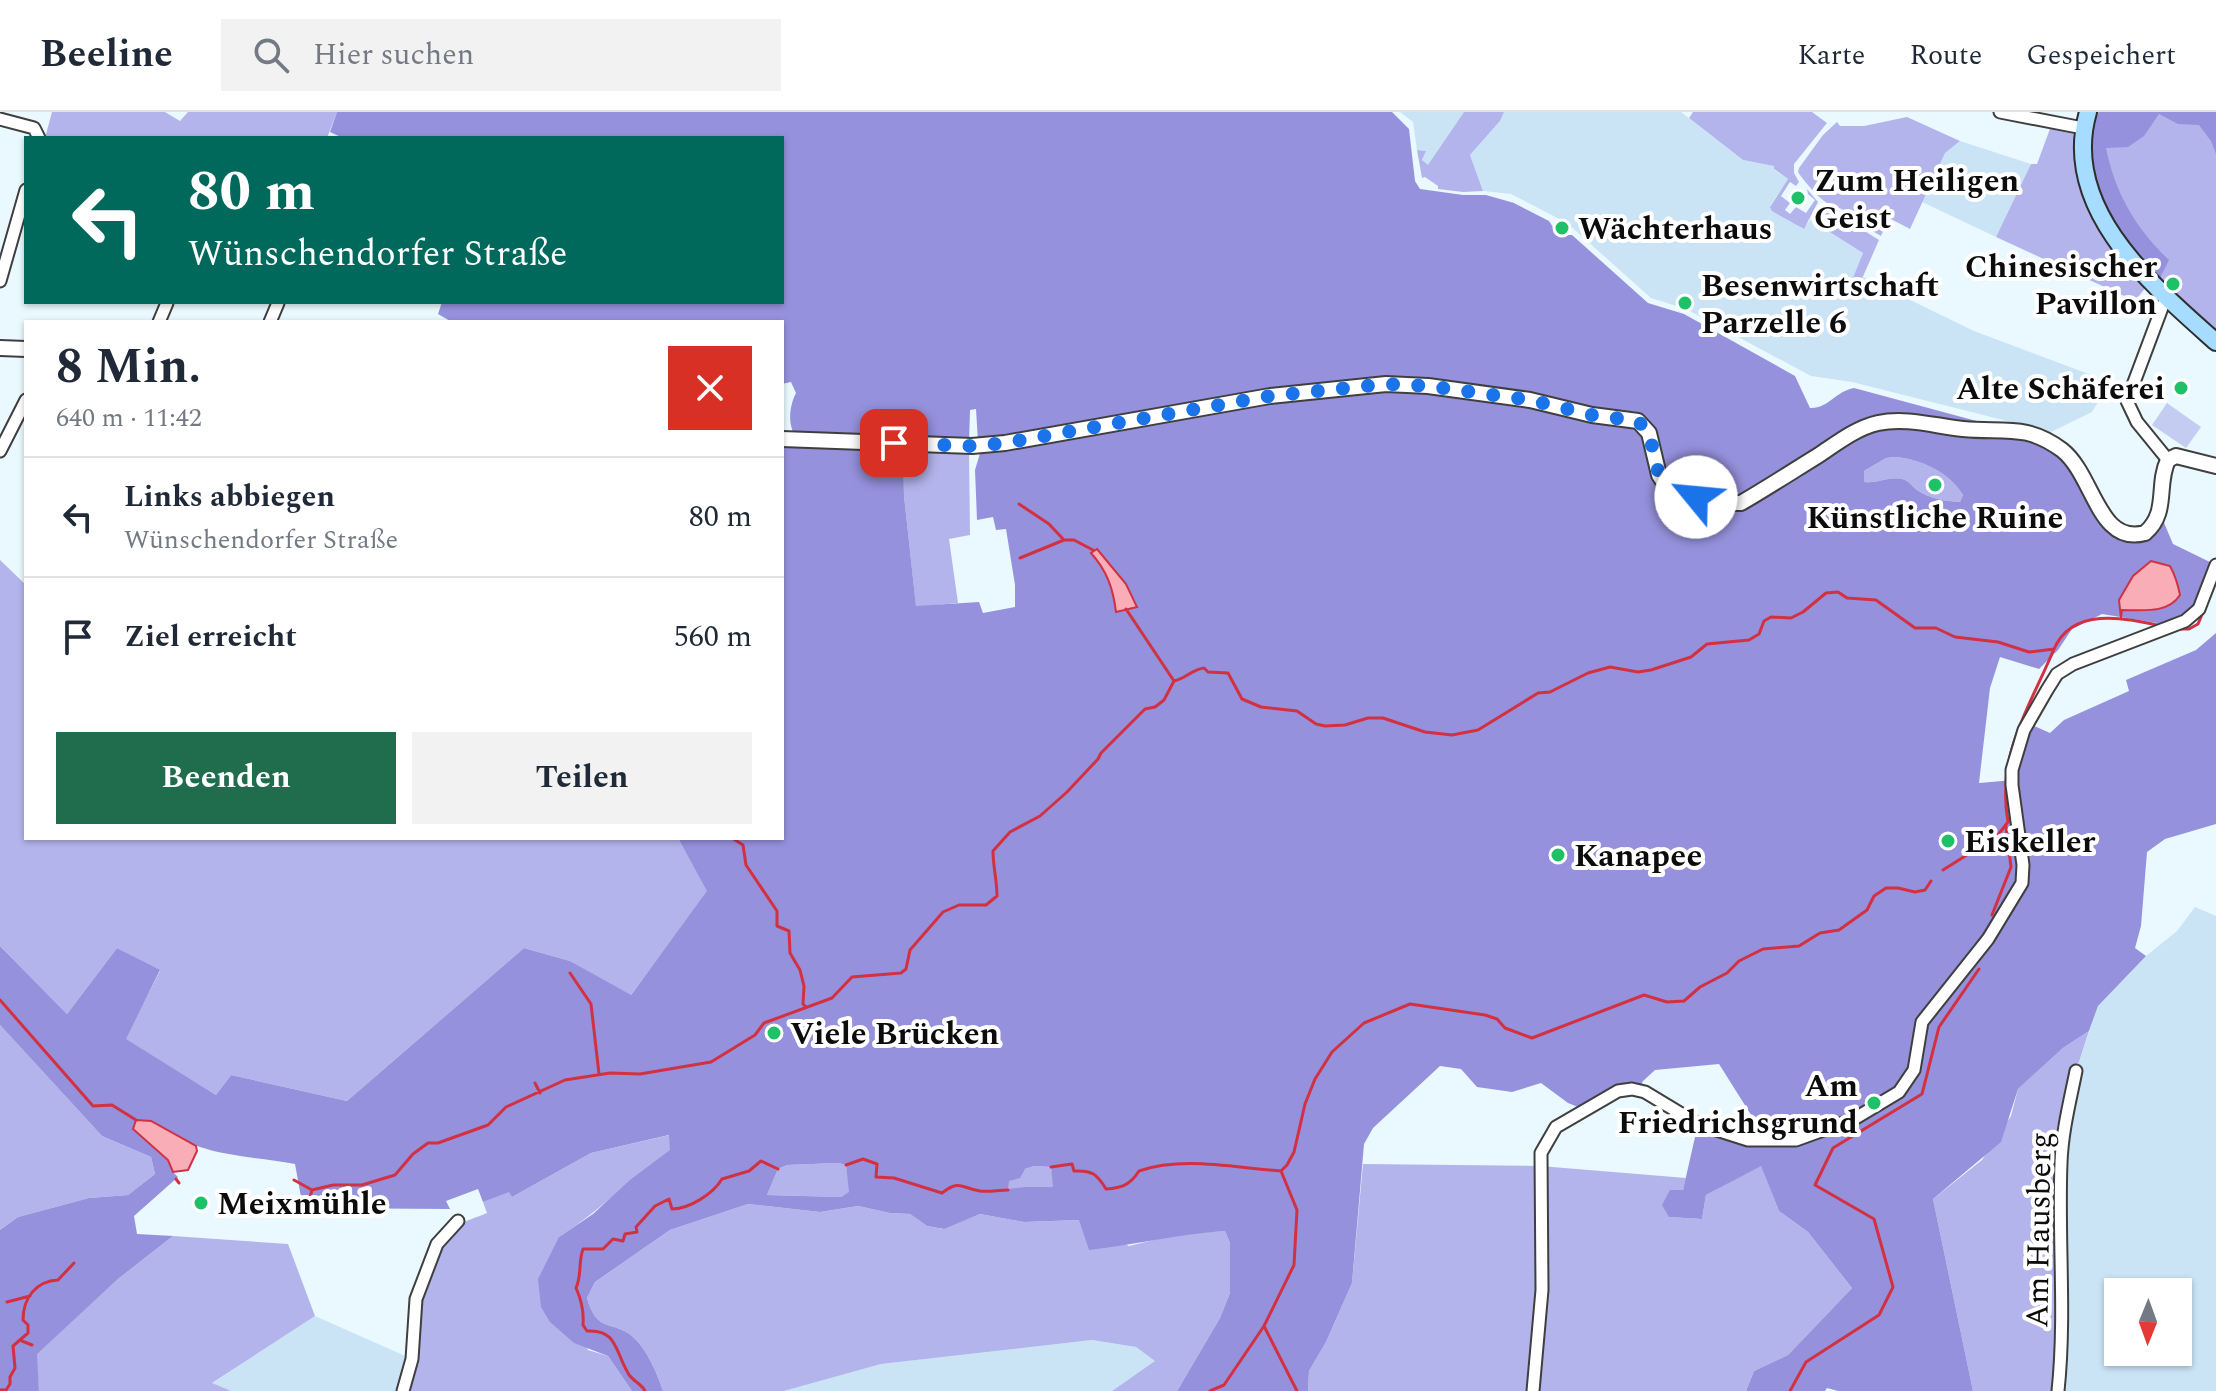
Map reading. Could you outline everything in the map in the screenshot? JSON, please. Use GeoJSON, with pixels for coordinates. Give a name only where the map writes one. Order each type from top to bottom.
{"type":"FeatureCollection","features":[{"type":"Feature","properties":{"kind":"main road"},"geometry":{"type":"LineString","coordinates":[[2085,120],[2083,154],[2086,173],[2104,221],[2129,260],[2216,342]]}},
{"type":"Feature","properties":{"kind":"street"},"geometry":{"type":"LineString","coordinates":[[2000,112],[2085,120]]}},
{"type":"Feature","properties":{"kind":"street"},"geometry":{"type":"LineString","coordinates":[[0,119],[34,128],[38,136]]}},
{"type":"Feature","properties":{"kind":"street"},"geometry":{"type":"LineString","coordinates":[[0,281],[2,257],[24,196]]}},
{"type":"Feature","properties":{"kind":"street"},"geometry":{"type":"LineString","coordinates":[[2166,297],[2127,401],[2137,422],[2168,460]]}},
{"type":"Feature","properties":{"kind":"street"},"geometry":{"type":"LineString","coordinates":[[0,348],[24,349]]}},
{"type":"Feature","properties":{"kind":"street"},"geometry":{"type":"LineString","coordinates":[[784,439],[972,446],[1270,396],[1373,385],[1428,386],[1530,400],[1592,415],[1638,421],[1649,433],[1659,475],[1665,484],[1696,497],[1731,505],[1749,498],[1864,427],[1909,422],[1968,430],[1995,428],[2028,433],[2064,451],[2080,469],[2108,523],[2128,536],[2145,533],[2158,518],[2164,467],[2168,460],[2176,456],[2216,466]]}},
{"type":"Feature","properties":{"kind":"street"},"geometry":{"type":"LineString","coordinates":[[0,451],[24,404]]}},
{"type":"Feature","properties":{"kind":"street"},"geometry":{"type":"LineString","coordinates":[[1533,1391],[1542,1290],[1540,1164],[1541,1153],[1556,1127],[1618,1091],[1632,1089],[1645,1092],[1698,1124],[1748,1140],[1796,1140],[1854,1119],[1899,1092],[1914,1070],[1922,1022],[1988,939],[2022,883],[2023,865],[2013,805],[2012,770],[2024,730],[2057,674],[2073,664],[2185,621],[2199,609],[2216,565]]}},
{"type":"Feature","properties":{"kind":"street","name":"Am Hausberg"},"geometry":{"type":"LineString","coordinates":[[2058,1391],[2062,1348],[2061,1162],[2076,1071]]}},
{"type":"Feature","properties":{"kind":"street"},"geometry":{"type":"LineString","coordinates":[[403,1391],[412,1359],[416,1299],[437,1244],[458,1221]]}},
{"type":"Feature","properties":{"kind":"shaded area"},"geometry":{"type":"Polygon","coordinates":[[[52,112],[165,112],[180,121],[188,112],[337,112],[328,136],[46,136],[52,112]]]}},
{"type":"Feature","properties":{"kind":"shaded area"},"geometry":{"type":"Polygon","coordinates":[[[337,112],[1392,112],[1409,129],[1415,181],[1420,189],[1486,195],[1514,203],[1549,221],[1558,235],[1572,235],[1648,303],[1684,314],[1795,376],[1810,408],[1822,406],[1854,388],[1984,423],[1889,418],[1742,498],[1725,501],[1667,481],[1648,425],[1427,381],[978,442],[976,409],[970,410],[969,442],[795,435],[790,414],[796,393],[791,382],[784,384],[784,320],[448,320],[438,314],[441,304],[784,304],[784,136],[339,136],[330,132],[337,112]]]}},
{"type":"Feature","properties":{"kind":"shaded area"},"geometry":{"type":"Polygon","coordinates":[[[1400,112],[1464,112],[1428,166],[1422,160],[1426,151],[1417,150],[1413,122],[1400,112]]]}},
{"type":"Feature","properties":{"kind":"shaded area"},"geometry":{"type":"Polygon","coordinates":[[[1464,112],[1504,112],[1500,121],[1470,155],[1483,191],[1438,189],[1425,177],[1422,178],[1417,150],[1426,151],[1422,160],[1428,165],[1464,112]]]}},
{"type":"Feature","properties":{"kind":"shaded area"},"geometry":{"type":"Polygon","coordinates":[[[1504,112],[1681,112],[1743,160],[1775,166],[1774,170],[1788,179],[1770,206],[1803,229],[1810,220],[1863,253],[1854,278],[1861,281],[1863,277],[1974,331],[2110,382],[2092,412],[2051,432],[1852,382],[1811,376],[1686,309],[1651,298],[1567,223],[1511,194],[1483,191],[1470,155],[1500,121],[1504,112]]]}},
{"type":"Feature","properties":{"kind":"shaded area"},"geometry":{"type":"Polygon","coordinates":[[[1693,112],[1812,112],[1827,123],[1794,164],[1794,173],[1799,182],[1796,186],[1790,182],[1781,196],[1790,203],[1785,210],[1790,214],[1796,207],[1806,213],[1815,200],[1807,189],[1818,202],[1804,229],[1770,207],[1788,179],[1774,166],[1743,160],[1689,118],[1693,112]]]}},
{"type":"Feature","properties":{"kind":"shaded area"},"geometry":{"type":"Polygon","coordinates":[[[2096,112],[2216,112],[2216,331],[2154,272],[2119,228],[2098,177],[2093,134],[2096,112]]]}},
{"type":"Feature","properties":{"kind":"shaded area"},"geometry":{"type":"Polygon","coordinates":[[[2099,112],[2216,112],[2216,154],[2199,125],[2178,124],[2159,114],[2144,136],[2128,147],[2106,148],[2128,209],[2146,236],[2169,260],[2159,280],[2130,247],[2116,225],[2096,178],[2091,154],[2092,132],[2099,112]]]}},
{"type":"Feature","properties":{"kind":"shaded area"},"geometry":{"type":"Polygon","coordinates":[[[1907,117],[1960,141],[1945,153],[1910,229],[1889,218],[1881,236],[1850,218],[1844,210],[1825,202],[1798,172],[1823,135],[1837,122],[1840,126],[1864,126],[1907,117]]]}},
{"type":"Feature","properties":{"kind":"shaded area"},"geometry":{"type":"Polygon","coordinates":[[[2051,126],[2073,132],[2081,176],[2096,217],[2117,254],[2146,287],[2135,301],[1996,237],[2031,164],[2037,164],[2051,126]]]}},
{"type":"Feature","properties":{"kind":"shaded area"},"geometry":{"type":"Polygon","coordinates":[[[1960,141],[2031,164],[1996,237],[1922,202],[1945,153],[1960,141]]]}},
{"type":"Feature","properties":{"kind":"shaded area"},"geometry":{"type":"Polygon","coordinates":[[[1822,204],[1829,209],[1827,212],[1844,223],[1847,220],[1879,240],[1861,281],[1853,278],[1863,253],[1820,226],[1822,222],[1816,217],[1822,204]]]}},
{"type":"Feature","properties":{"kind":"shaded area"},"geometry":{"type":"Polygon","coordinates":[[[1424,389],[1629,423],[1643,431],[1654,473],[1726,509],[1849,439],[1879,426],[2029,437],[2070,462],[2119,537],[2162,518],[2173,544],[2216,565],[2199,609],[2175,626],[2102,614],[2072,629],[2058,650],[2039,669],[2000,657],[1990,688],[1979,783],[2014,780],[2032,725],[2050,733],[2064,720],[2129,691],[2126,680],[2196,650],[2216,633],[2216,824],[2165,839],[2147,852],[2141,926],[2135,948],[2146,956],[2098,1006],[2089,1031],[2063,1048],[2018,1089],[2001,1142],[1933,1199],[1973,1391],[1838,1391],[1827,1388],[1825,1391],[1746,1391],[1754,1371],[1788,1355],[1852,1288],[1808,1232],[1779,1211],[1761,1166],[1706,1195],[1702,1219],[1669,1217],[1662,1205],[1670,1190],[1683,1190],[1698,1124],[1749,1140],[1753,1118],[1719,1064],[1655,1070],[1642,1082],[1645,1092],[1632,1089],[1583,1109],[1568,1103],[1541,1083],[1512,1092],[1477,1087],[1461,1069],[1440,1066],[1373,1128],[1364,1144],[1352,1283],[1326,1342],[1309,1371],[1308,1391],[1177,1391],[1220,1318],[1230,1293],[1230,1243],[1225,1231],[1089,1250],[1079,1220],[1024,1222],[980,1214],[944,1229],[927,1226],[910,1214],[858,1206],[820,1212],[748,1204],[670,1230],[595,1282],[587,1298],[591,1309],[601,1322],[625,1331],[637,1341],[651,1362],[663,1391],[632,1391],[608,1356],[574,1343],[550,1322],[541,1307],[538,1279],[559,1237],[593,1214],[630,1180],[670,1150],[669,1135],[591,1153],[512,1197],[509,1192],[483,1202],[478,1189],[446,1201],[450,1209],[303,1208],[295,1164],[211,1150],[192,1144],[161,1127],[137,1120],[133,1129],[169,1160],[178,1177],[134,1216],[137,1234],[173,1236],[118,1279],[37,1354],[39,1391],[0,1391],[0,1230],[18,1217],[89,1198],[128,1195],[155,1174],[151,1157],[102,1136],[0,1025],[0,946],[67,1014],[117,948],[160,970],[126,1039],[216,1095],[231,1075],[347,1101],[524,948],[570,961],[631,995],[707,891],[679,840],[784,840],[784,443],[903,447],[904,496],[916,606],[979,602],[983,613],[1015,607],[1015,585],[1006,529],[996,530],[993,517],[977,520],[975,470],[981,450],[1301,395],[1424,389]],[[1886,458],[1864,471],[1864,482],[1902,479],[1927,496],[1960,502],[1963,495],[1943,474],[1925,464],[1886,458]],[[2151,561],[2133,576],[2119,600],[2176,601],[2180,595],[2170,566],[2151,561]],[[787,1165],[778,1169],[767,1195],[841,1197],[849,1192],[846,1165],[787,1165]],[[1051,1167],[1025,1169],[1020,1178],[1009,1181],[1008,1189],[1053,1187],[1051,1167]]]}},
{"type":"Feature","properties":{"kind":"shaded area"},"geometry":{"type":"Polygon","coordinates":[[[2167,403],[2201,427],[2186,448],[2152,425],[2167,403]]]}},
{"type":"Feature","properties":{"kind":"shaded area"},"geometry":{"type":"Polygon","coordinates":[[[903,447],[969,450],[970,535],[949,539],[958,603],[916,607],[904,496],[903,447]]]}},
{"type":"Feature","properties":{"kind":"shaded area"},"geometry":{"type":"Polygon","coordinates":[[[1886,458],[1925,464],[1943,474],[1963,495],[1960,502],[1927,496],[1902,479],[1864,482],[1864,471],[1886,458]]]}},
{"type":"Feature","properties":{"kind":"shaded area"},"geometry":{"type":"Polygon","coordinates":[[[1097,549],[1126,584],[1137,607],[1116,612],[1108,580],[1091,553],[1097,549]]]}},
{"type":"Feature","properties":{"kind":"shaded area"},"geometry":{"type":"Polygon","coordinates":[[[0,560],[24,583],[24,840],[679,840],[708,891],[630,996],[570,961],[524,948],[347,1101],[231,1075],[216,1095],[125,1039],[160,971],[117,948],[67,1014],[0,946],[0,560]]]}},
{"type":"Feature","properties":{"kind":"shaded area"},"geometry":{"type":"Polygon","coordinates":[[[2151,561],[2170,566],[2180,595],[2162,608],[2122,610],[2121,618],[2119,600],[2133,576],[2151,561]]]}},
{"type":"Feature","properties":{"kind":"shaded area"},"geometry":{"type":"Polygon","coordinates":[[[2195,907],[2216,916],[2216,1391],[2058,1391],[2061,1162],[2076,1071],[2098,1006],[2146,956],[2177,931],[2195,907]]]}},
{"type":"Feature","properties":{"kind":"shaded area"},"geometry":{"type":"Polygon","coordinates":[[[0,1025],[102,1136],[151,1157],[155,1174],[128,1195],[89,1198],[18,1217],[0,1230],[0,1025]]]}},
{"type":"Feature","properties":{"kind":"shaded area"},"geometry":{"type":"Polygon","coordinates":[[[2089,1031],[2076,1071],[2066,1120],[2057,1391],[1973,1391],[1933,1199],[1982,1160],[2011,1116],[2018,1089],[2063,1048],[2089,1031]]]}},
{"type":"Feature","properties":{"kind":"shaded area"},"geometry":{"type":"Polygon","coordinates":[[[136,1120],[151,1121],[196,1146],[197,1151],[188,1170],[173,1172],[168,1160],[133,1129],[136,1120]]]}},
{"type":"Feature","properties":{"kind":"shaded area"},"geometry":{"type":"Polygon","coordinates":[[[670,1135],[671,1150],[559,1237],[588,1350],[608,1356],[632,1391],[403,1391],[426,1279],[445,1240],[458,1226],[487,1213],[483,1202],[510,1191],[512,1197],[591,1153],[670,1135]]]}},
{"type":"Feature","properties":{"kind":"shaded area"},"geometry":{"type":"Polygon","coordinates":[[[1363,1164],[1540,1166],[1686,1178],[1669,1217],[1702,1219],[1706,1195],[1761,1165],[1779,1211],[1808,1232],[1852,1288],[1788,1355],[1754,1371],[1746,1391],[1308,1391],[1309,1371],[1326,1342],[1352,1283],[1363,1164]]]}},
{"type":"Feature","properties":{"kind":"shaded area"},"geometry":{"type":"Polygon","coordinates":[[[787,1165],[846,1165],[850,1192],[841,1197],[767,1195],[778,1169],[787,1165]]]}},
{"type":"Feature","properties":{"kind":"shaded area"},"geometry":{"type":"Polygon","coordinates":[[[1034,1166],[1051,1167],[1054,1188],[1008,1190],[1008,1181],[1034,1166]]]}},
{"type":"Feature","properties":{"kind":"shaded area"},"geometry":{"type":"Polygon","coordinates":[[[748,1204],[820,1212],[858,1206],[910,1214],[927,1226],[943,1229],[980,1214],[1024,1222],[1080,1220],[1129,1246],[1178,1234],[1225,1231],[1230,1243],[1230,1293],[1220,1318],[1177,1391],[1112,1391],[1155,1361],[1136,1347],[1092,1340],[881,1364],[784,1391],[663,1391],[651,1362],[637,1341],[625,1331],[601,1322],[587,1298],[595,1282],[670,1230],[748,1204]]]}},
{"type":"Feature","properties":{"kind":"shaded area"},"geometry":{"type":"Polygon","coordinates":[[[173,1236],[288,1244],[315,1316],[212,1383],[231,1391],[39,1391],[36,1354],[118,1279],[173,1236]]]}},
{"type":"Feature","properties":{"kind":"shaded area"},"geometry":{"type":"Polygon","coordinates":[[[315,1316],[412,1359],[403,1391],[231,1391],[211,1384],[315,1316]]]}},
{"type":"Feature","properties":{"kind":"shaded area"},"geometry":{"type":"Polygon","coordinates":[[[1092,1340],[1136,1347],[1156,1361],[1112,1391],[784,1391],[881,1364],[1092,1340]]]}},
{"type":"Feature","properties":{"kind":"waterway"},"geometry":{"type":"LineString","coordinates":[[1019,504],[1049,524],[1064,540],[1074,540],[1093,550]]}},
{"type":"Feature","properties":{"kind":"waterway"},"geometry":{"type":"LineString","coordinates":[[1020,558],[1064,540]]}},
{"type":"Feature","properties":{"kind":"waterway"},"geometry":{"type":"LineString","coordinates":[[2173,629],[2189,629],[2198,624],[2216,581]]}},
{"type":"Feature","properties":{"kind":"waterway"},"geometry":{"type":"LineString","coordinates":[[294,1180],[312,1190],[333,1185],[362,1185],[395,1175],[413,1154],[428,1143],[438,1143],[488,1125],[506,1107],[565,1080],[610,1073],[640,1074],[711,1062],[755,1035],[764,1023],[832,998],[852,977],[901,973],[906,969],[910,950],[943,912],[959,905],[986,905],[997,896],[993,851],[1010,832],[1040,816],[1067,792],[1145,709],[1155,707],[1164,700],[1174,681],[1200,669],[1228,673],[1242,699],[1261,707],[1297,711],[1316,724],[1345,725],[1368,718],[1383,718],[1425,732],[1452,735],[1478,730],[1538,693],[1550,692],[1588,673],[1610,667],[1638,672],[1651,670],[1691,657],[1707,644],[1749,640],[1759,634],[1764,621],[1771,617],[1791,618],[1826,593],[1838,592],[1847,598],[1876,600],[1915,628],[1936,628],[1955,637],[1998,642],[2029,652],[2054,649],[2074,626],[2101,618],[2162,626]]}},
{"type":"Feature","properties":{"kind":"waterway"},"geometry":{"type":"LineString","coordinates":[[1126,609],[1174,681]]}},
{"type":"Feature","properties":{"kind":"waterway"},"geometry":{"type":"LineString","coordinates":[[1943,870],[1997,836],[2008,822],[2006,798],[2011,753],[2025,712],[2054,649]]}},
{"type":"Feature","properties":{"kind":"waterway"},"geometry":{"type":"LineString","coordinates":[[1992,915],[2011,867],[2006,827]]}},
{"type":"Feature","properties":{"kind":"waterway"},"geometry":{"type":"LineString","coordinates":[[735,840],[743,845],[746,865],[777,911],[777,926],[789,931],[790,953],[800,970],[804,986],[803,1004],[806,1007]]}},
{"type":"Feature","properties":{"kind":"waterway"},"geometry":{"type":"LineString","coordinates":[[1051,1167],[1072,1164],[1074,1171],[1093,1174],[1106,1189],[1125,1185],[1139,1171],[1173,1164],[1281,1171],[1294,1152],[1305,1104],[1315,1079],[1332,1052],[1364,1023],[1410,1004],[1485,1015],[1497,1019],[1505,1028],[1532,1038],[1644,995],[1667,1002],[1684,1001],[1700,987],[1727,973],[1739,961],[1763,949],[1799,946],[1820,933],[1839,930],[1867,910],[1874,896],[1886,888],[1915,892],[1925,890],[1931,881]]}},
{"type":"Feature","properties":{"kind":"waterway"},"geometry":{"type":"LineString","coordinates":[[1790,1391],[1806,1362],[1879,1315],[1893,1287],[1874,1219],[1815,1185],[1833,1148],[1922,1094],[1939,1027],[1979,969]]}},
{"type":"Feature","properties":{"kind":"waterway"},"geometry":{"type":"LineString","coordinates":[[570,973],[591,1004],[599,1074]]}},
{"type":"Feature","properties":{"kind":"waterway"},"geometry":{"type":"LineString","coordinates":[[0,1000],[93,1106],[112,1105],[136,1120]]}},
{"type":"Feature","properties":{"kind":"waterway"},"geometry":{"type":"LineString","coordinates":[[535,1083],[540,1093]]}},
{"type":"Feature","properties":{"kind":"waterway"},"geometry":{"type":"LineString","coordinates":[[846,1165],[863,1159],[877,1164],[876,1177],[894,1178],[942,1193],[957,1185],[980,1191],[1008,1190]]}},
{"type":"Feature","properties":{"kind":"waterway"},"geometry":{"type":"LineString","coordinates":[[645,1391],[630,1376],[610,1338],[597,1331],[587,1331],[583,1325],[582,1306],[576,1288],[583,1249],[603,1249],[613,1239],[623,1241],[625,1234],[637,1232],[636,1227],[655,1206],[669,1199],[672,1209],[693,1203],[713,1190],[722,1179],[749,1171],[761,1161],[778,1169]]}},
{"type":"Feature","properties":{"kind":"waterway"},"geometry":{"type":"LineString","coordinates":[[1210,1391],[1224,1385],[1264,1326],[1294,1265],[1297,1210],[1281,1171]]}},
{"type":"Feature","properties":{"kind":"waterway"},"geometry":{"type":"LineString","coordinates":[[176,1179],[179,1183]]}},
{"type":"Feature","properties":{"kind":"waterway"},"geometry":{"type":"LineString","coordinates":[[306,1212],[312,1190]]}},
{"type":"Feature","properties":{"kind":"waterway"},"geometry":{"type":"LineString","coordinates":[[0,1390],[6,1390],[15,1368],[13,1346],[28,1333],[28,1325],[23,1320],[28,1298],[37,1287],[58,1280],[74,1263]]}},
{"type":"Feature","properties":{"kind":"waterway"},"geometry":{"type":"LineString","coordinates":[[7,1302],[30,1296]]}},
{"type":"Feature","properties":{"kind":"waterway"},"geometry":{"type":"LineString","coordinates":[[1264,1326],[1297,1391]]}},
{"type":"Feature","properties":{"kind":"waterway"},"geometry":{"type":"LineString","coordinates":[[22,1341],[32,1345]]}},
{"type":"Feature","properties":{"kind":"place","name":"Zum Heiligen Geist"},"geometry":{"type":"Point","coordinates":[1798,198]}},
{"type":"Feature","properties":{"kind":"place","name":"Wächterhaus"},"geometry":{"type":"Point","coordinates":[1562,228]}},
{"type":"Feature","properties":{"kind":"place","name":"Chinesischer Pavillon"},"geometry":{"type":"Point","coordinates":[2173,284]}},
{"type":"Feature","properties":{"kind":"place","name":"Besenwirtschaft Parzelle 6"},"geometry":{"type":"Point","coordinates":[1685,303]}},
{"type":"Feature","properties":{"kind":"place","name":"Alte Schäferei"},"geometry":{"type":"Point","coordinates":[2181,388]}},
{"type":"Feature","properties":{"kind":"place","name":"Künstliche Ruine"},"geometry":{"type":"Point","coordinates":[1935,485]}},
{"type":"Feature","properties":{"kind":"place","name":"Eiskeller"},"geometry":{"type":"Point","coordinates":[1948,841]}},
{"type":"Feature","properties":{"kind":"place","name":"Kanapee"},"geometry":{"type":"Point","coordinates":[1558,855]}},
{"type":"Feature","properties":{"kind":"place","name":"Viele Brücken"},"geometry":{"type":"Point","coordinates":[774,1033]}},
{"type":"Feature","properties":{"kind":"place","name":"Am Friedrichsgrund"},"geometry":{"type":"Point","coordinates":[1874,1103]}},
{"type":"Feature","properties":{"kind":"place","name":"Meixmühle"},"geometry":{"type":"Point","coordinates":[201,1203]}},
{"type":"Feature","properties":{"kind":"route"},"geometry":{"type":"LineString","coordinates":[[894,443],[972,446],[1005,443],[1334,387],[1386,384],[1428,386],[1530,400],[1592,415],[1638,421],[1649,433],[1659,475],[1665,484],[1696,497]]}}]}
